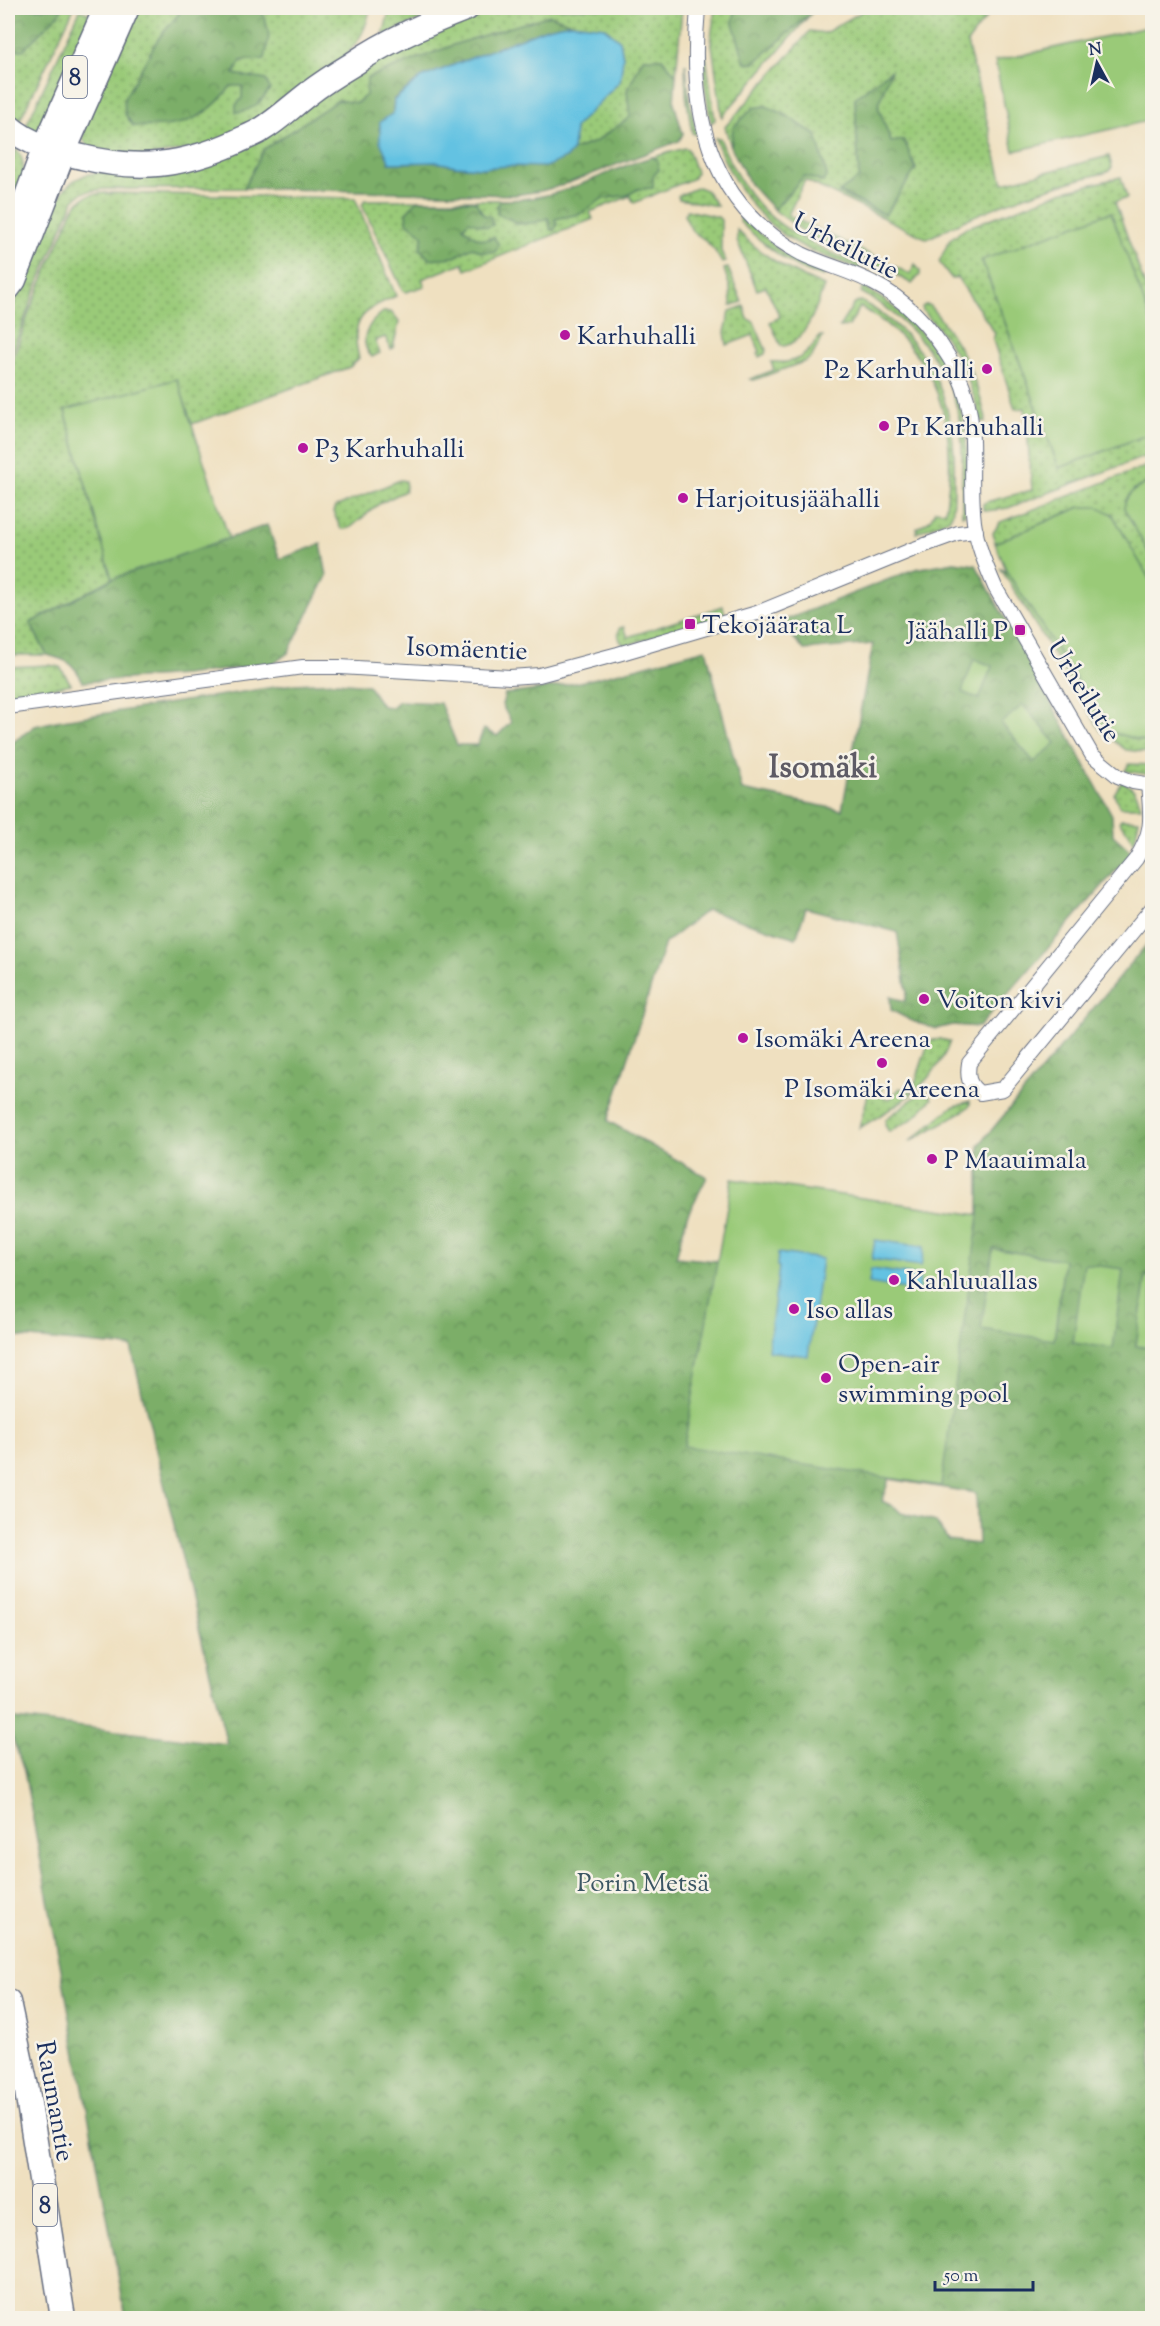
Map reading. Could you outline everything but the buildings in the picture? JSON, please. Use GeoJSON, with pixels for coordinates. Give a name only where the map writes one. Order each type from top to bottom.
{"type":"FeatureCollection","features":[{"type":"Feature","properties":{"kind":"highway","name":"8"},"geometry":{"type":"LineString","coordinates":[[8,288],[15,280],[54,150],[106,8]]}},
{"type":"Feature","properties":{"kind":"highway","name":"8"},"geometry":{"type":"LineString","coordinates":[[8,248],[54,150],[127,8]]}},
{"type":"Feature","properties":{"kind":"highway"},"geometry":{"type":"LineString","coordinates":[[8,126],[18,135],[54,150],[110,163],[159,165],[191,159],[261,131],[308,94],[356,62],[432,21],[467,8]]}},
{"type":"Feature","properties":{"kind":"highway","name":"Raumantie"},"geometry":{"type":"LineString","coordinates":[[8,2002],[27,2091],[63,2319]]}},
{"type":"Feature","properties":{"kind":"street","name":"Urheilutie"},"geometry":{"type":"LineString","coordinates":[[698,8],[694,56],[696,84],[700,111],[718,171],[736,201],[768,232],[801,253],[874,283],[907,305],[935,334],[952,362],[967,394],[973,429],[976,531],[984,562],[995,587],[1092,755],[1118,776],[1133,782],[1150,784]]}},
{"type":"Feature","properties":{"kind":"street","name":"Isomäentie"},"geometry":{"type":"LineString","coordinates":[[8,707],[303,668],[340,667],[510,677],[539,675],[756,613],[914,549],[958,533],[976,531]]}},
{"type":"Feature","properties":{"kind":"street"},"geometry":{"type":"LineString","coordinates":[[1150,784],[1150,843],[969,1062],[968,1072],[973,1089],[980,1093],[1003,1089],[1152,908]]}},
{"type":"Feature","properties":{"kind":"green space"},"geometry":{"type":"Polygon","coordinates":[[[8,8],[74,8],[19,122],[8,112],[8,8]]]}},
{"type":"Feature","properties":{"kind":"green space"},"geometry":{"type":"Polygon","coordinates":[[[8,8],[62,8],[59,14],[23,50],[8,50],[8,8]]]}},
{"type":"Feature","properties":{"kind":"green space"},"geometry":{"type":"Polygon","coordinates":[[[133,8],[370,8],[363,32],[348,53],[264,118],[216,144],[145,157],[89,148],[83,139],[83,127],[133,8]]]}},
{"type":"Feature","properties":{"kind":"green space"},"geometry":{"type":"Polygon","coordinates":[[[189,8],[248,8],[263,13],[269,35],[265,59],[241,61],[234,74],[266,80],[270,89],[256,105],[242,112],[236,112],[236,105],[242,98],[242,86],[231,86],[210,108],[188,121],[163,126],[133,126],[125,114],[124,99],[158,39],[181,11],[189,8]]]}},
{"type":"Feature","properties":{"kind":"green space"},"geometry":{"type":"Polygon","coordinates":[[[390,8],[451,8],[383,35],[390,8]]]}},
{"type":"Feature","properties":{"kind":"green space"},"geometry":{"type":"Polygon","coordinates":[[[492,8],[682,8],[676,75],[662,58],[627,91],[631,117],[595,142],[573,150],[575,127],[620,81],[623,57],[620,41],[604,27],[571,23],[550,15],[367,95],[356,103],[264,149],[244,188],[104,189],[82,193],[74,200],[34,293],[8,365],[8,318],[63,191],[73,181],[85,175],[103,172],[158,176],[206,165],[365,66],[447,24],[492,8]]]}},
{"type":"Feature","properties":{"kind":"green space"},"geometry":{"type":"Polygon","coordinates":[[[715,8],[736,8],[733,23],[753,63],[814,10],[722,117],[711,38],[715,8]]]}},
{"type":"Feature","properties":{"kind":"green space"},"geometry":{"type":"Polygon","coordinates":[[[736,8],[817,8],[754,63],[745,63],[733,23],[736,8]]]}},
{"type":"Feature","properties":{"kind":"green space"},"geometry":{"type":"Polygon","coordinates":[[[868,8],[1001,8],[988,15],[967,43],[1003,183],[1109,156],[1112,167],[1108,172],[1061,184],[993,208],[927,239],[805,180],[788,215],[910,274],[915,264],[920,275],[912,284],[881,266],[810,236],[774,210],[804,176],[823,182],[792,120],[784,114],[733,128],[731,147],[725,127],[810,31],[825,33],[868,8]],[[890,71],[855,98],[859,178],[839,193],[885,215],[891,142],[878,106],[890,71]]]}},
{"type":"Feature","properties":{"kind":"green space"},"geometry":{"type":"Polygon","coordinates":[[[80,10],[94,15],[40,132],[25,128],[80,10]]]}},
{"type":"Feature","properties":{"kind":"green space"},"geometry":{"type":"Polygon","coordinates":[[[550,15],[571,23],[547,28],[421,78],[394,99],[389,163],[436,162],[482,168],[566,158],[573,150],[595,142],[630,117],[627,91],[643,58],[662,58],[676,75],[674,103],[683,134],[679,141],[563,185],[515,195],[244,188],[264,149],[338,100],[357,103],[366,95],[367,78],[456,44],[550,15]]]}},
{"type":"Feature","properties":{"kind":"green space"},"geometry":{"type":"Polygon","coordinates":[[[1152,26],[1152,120],[1014,151],[995,61],[1152,26]]]}},
{"type":"Feature","properties":{"kind":"green space"},"geometry":{"type":"Polygon","coordinates":[[[704,41],[715,120],[711,123],[704,81],[704,41]]]}},
{"type":"Feature","properties":{"kind":"green space"},"geometry":{"type":"Polygon","coordinates":[[[685,65],[697,135],[692,133],[686,95],[685,65]]]}},
{"type":"Feature","properties":{"kind":"green space"},"geometry":{"type":"Polygon","coordinates":[[[891,70],[878,106],[891,142],[904,140],[916,169],[885,215],[839,192],[859,178],[855,98],[891,70]]]}},
{"type":"Feature","properties":{"kind":"green space"},"geometry":{"type":"Polygon","coordinates":[[[766,106],[784,114],[816,135],[827,175],[823,182],[804,176],[774,210],[750,184],[731,147],[733,128],[753,108],[766,106]]]}},
{"type":"Feature","properties":{"kind":"green space"},"geometry":{"type":"Polygon","coordinates":[[[715,138],[720,138],[744,186],[774,219],[812,243],[860,265],[860,269],[811,250],[788,238],[774,227],[761,215],[739,187],[715,138]]]}},
{"type":"Feature","properties":{"kind":"green space"},"geometry":{"type":"Polygon","coordinates":[[[16,149],[21,157],[23,176],[8,225],[8,170],[16,149]]]}},
{"type":"Feature","properties":{"kind":"green space"},"geometry":{"type":"Polygon","coordinates":[[[688,149],[696,172],[694,178],[634,203],[630,196],[590,212],[593,219],[466,270],[463,263],[422,279],[425,286],[406,292],[403,291],[362,205],[365,200],[527,200],[563,192],[646,159],[688,149]]]}},
{"type":"Feature","properties":{"kind":"green space"},"geometry":{"type":"Polygon","coordinates":[[[652,157],[657,159],[659,170],[653,176],[653,188],[638,189],[628,195],[602,199],[580,214],[555,219],[557,225],[554,230],[551,230],[548,218],[534,223],[516,224],[497,214],[497,206],[501,200],[523,199],[562,191],[652,157]]]}},
{"type":"Feature","properties":{"kind":"green space"},"geometry":{"type":"Polygon","coordinates":[[[1121,177],[1127,198],[1115,202],[1152,305],[1152,324],[1111,213],[982,261],[1059,468],[1152,433],[1152,454],[1008,508],[986,511],[983,509],[983,504],[986,502],[1032,490],[1025,408],[1015,409],[993,340],[995,333],[957,277],[952,279],[939,262],[950,239],[966,228],[1061,192],[1121,177]]]}},
{"type":"Feature","properties":{"kind":"green space"},"geometry":{"type":"Polygon","coordinates":[[[698,187],[706,190],[717,206],[679,199],[678,196],[698,187]]]}},
{"type":"Feature","properties":{"kind":"green space"},"geometry":{"type":"Polygon","coordinates":[[[106,193],[355,198],[396,296],[375,306],[361,318],[356,334],[359,358],[350,367],[192,424],[177,379],[65,411],[112,579],[30,623],[47,655],[8,655],[8,374],[29,312],[72,211],[86,197],[106,193]]]}},
{"type":"Feature","properties":{"kind":"green space"},"geometry":{"type":"Polygon","coordinates":[[[418,200],[475,201],[484,215],[491,217],[493,225],[487,227],[469,221],[463,227],[481,239],[494,237],[499,245],[495,252],[481,252],[472,247],[455,257],[429,259],[420,249],[423,235],[407,222],[406,212],[418,200]]]}},
{"type":"Feature","properties":{"kind":"green space"},"geometry":{"type":"Polygon","coordinates":[[[687,210],[718,217],[721,220],[721,251],[726,262],[722,263],[705,240],[692,231],[684,215],[687,210]]]}},
{"type":"Feature","properties":{"kind":"green space"},"geometry":{"type":"Polygon","coordinates":[[[1111,212],[1152,324],[1152,433],[1059,468],[982,260],[1111,212]]]}},
{"type":"Feature","properties":{"kind":"green space"},"geometry":{"type":"Polygon","coordinates":[[[740,218],[782,252],[823,271],[824,276],[804,270],[768,247],[740,222],[740,218]]]}},
{"type":"Feature","properties":{"kind":"green space"},"geometry":{"type":"Polygon","coordinates":[[[737,230],[777,263],[824,286],[809,323],[797,340],[789,344],[781,346],[770,322],[780,317],[766,287],[757,290],[737,240],[737,230]]]}},
{"type":"Feature","properties":{"kind":"green space"},"geometry":{"type":"Polygon","coordinates":[[[728,268],[742,302],[731,306],[730,288],[724,269],[728,268]]]}},
{"type":"Feature","properties":{"kind":"green space"},"geometry":{"type":"Polygon","coordinates":[[[863,287],[911,322],[944,364],[962,414],[966,442],[965,514],[962,515],[960,421],[945,376],[918,337],[882,305],[861,292],[863,287]]]}},
{"type":"Feature","properties":{"kind":"green space"},"geometry":{"type":"Polygon","coordinates":[[[861,301],[885,316],[905,334],[921,354],[934,375],[944,399],[950,424],[954,450],[952,514],[949,519],[916,533],[917,528],[930,520],[935,510],[945,511],[949,480],[949,450],[945,421],[937,394],[925,368],[908,345],[887,324],[860,307],[849,326],[839,327],[854,304],[861,301]]]}},
{"type":"Feature","properties":{"kind":"green space"},"geometry":{"type":"Polygon","coordinates":[[[929,305],[940,318],[965,358],[982,402],[985,422],[981,421],[960,362],[945,337],[923,311],[922,307],[929,305]]]}},
{"type":"Feature","properties":{"kind":"green space"},"geometry":{"type":"Polygon","coordinates":[[[744,306],[748,319],[754,322],[766,350],[765,354],[759,357],[760,352],[753,335],[727,345],[725,332],[730,311],[744,306]]]}},
{"type":"Feature","properties":{"kind":"green space"},"geometry":{"type":"Polygon","coordinates":[[[383,312],[391,312],[399,322],[393,348],[391,349],[385,337],[375,341],[380,353],[372,357],[365,345],[366,333],[373,321],[383,312]]]}},
{"type":"Feature","properties":{"kind":"green space"},"geometry":{"type":"Polygon","coordinates":[[[820,336],[823,337],[812,356],[806,361],[754,380],[750,379],[774,370],[771,362],[792,361],[802,356],[820,336]]]}},
{"type":"Feature","properties":{"kind":"green space"},"geometry":{"type":"Polygon","coordinates":[[[177,379],[229,538],[112,579],[65,410],[177,379]]]}},
{"type":"Feature","properties":{"kind":"green space"},"geometry":{"type":"Polygon","coordinates":[[[1152,464],[1152,481],[1134,489],[1124,508],[1152,559],[1152,584],[1112,514],[1080,507],[995,543],[993,533],[1000,522],[1152,464]]]}},
{"type":"Feature","properties":{"kind":"green space"},"geometry":{"type":"Polygon","coordinates":[[[400,480],[405,481],[405,491],[379,504],[350,528],[341,529],[333,512],[335,507],[400,480]]]}},
{"type":"Feature","properties":{"kind":"green space"},"geometry":{"type":"Polygon","coordinates":[[[1152,481],[1152,559],[1124,508],[1130,494],[1152,481]]]}},
{"type":"Feature","properties":{"kind":"green space"},"geometry":{"type":"Polygon","coordinates":[[[1081,507],[1099,507],[1112,514],[1152,584],[1152,743],[1110,732],[1007,572],[995,543],[1081,507]]]}},
{"type":"Feature","properties":{"kind":"green space"},"geometry":{"type":"Polygon","coordinates":[[[267,525],[280,559],[321,544],[327,576],[288,653],[273,664],[184,675],[83,682],[69,663],[47,655],[30,623],[112,579],[267,525]]]}},
{"type":"Feature","properties":{"kind":"green space","name":"Porin Metsä"},"geometry":{"type":"Polygon","coordinates":[[[954,562],[976,565],[1112,815],[1113,835],[1132,852],[979,1027],[952,1025],[936,1029],[912,1021],[891,1010],[890,997],[905,1001],[907,993],[897,932],[806,908],[796,938],[707,910],[665,943],[608,1121],[707,1177],[687,1216],[676,1257],[717,1261],[723,1284],[979,1215],[979,1145],[1152,938],[1152,1277],[1146,1276],[1136,1346],[1152,1348],[1152,2318],[126,2318],[24,1771],[8,1725],[8,1718],[227,1744],[131,1347],[8,1336],[8,746],[35,726],[56,721],[294,684],[337,682],[368,685],[382,706],[392,707],[399,701],[440,703],[457,745],[477,745],[484,729],[497,736],[511,722],[502,705],[505,694],[581,682],[706,649],[742,790],[842,810],[873,644],[804,650],[780,622],[915,569],[954,562]],[[993,1249],[982,1329],[1054,1339],[1064,1260],[993,1249]],[[889,1479],[882,1501],[895,1507],[901,1513],[936,1522],[948,1540],[978,1544],[976,1493],[889,1479]]]}},
{"type":"Feature","properties":{"kind":"green space"},"geometry":{"type":"Polygon","coordinates":[[[1001,569],[1007,572],[1110,732],[1152,743],[1152,753],[1126,750],[1101,731],[1001,569]]]}},
{"type":"Feature","properties":{"kind":"green space"},"geometry":{"type":"Polygon","coordinates":[[[723,606],[725,615],[627,645],[619,638],[620,628],[624,627],[628,637],[723,606]]]}},
{"type":"Feature","properties":{"kind":"green space"},"geometry":{"type":"Polygon","coordinates":[[[974,659],[992,666],[979,699],[962,692],[974,659]]]}},
{"type":"Feature","properties":{"kind":"green space"},"geometry":{"type":"Polygon","coordinates":[[[49,665],[60,667],[71,684],[8,697],[8,667],[49,665]]]}},
{"type":"Feature","properties":{"kind":"green space"},"geometry":{"type":"Polygon","coordinates":[[[1023,705],[1056,743],[1034,762],[1001,723],[1023,705]]]}},
{"type":"Feature","properties":{"kind":"green space"},"geometry":{"type":"Polygon","coordinates":[[[1129,764],[1152,765],[1152,775],[1125,771],[1129,764]]]}},
{"type":"Feature","properties":{"kind":"green space"},"geometry":{"type":"Polygon","coordinates":[[[1122,781],[1135,792],[1141,807],[1120,807],[1114,794],[1122,781]]]}},
{"type":"Feature","properties":{"kind":"green space"},"geometry":{"type":"Polygon","coordinates":[[[1121,819],[1139,820],[1134,844],[1129,833],[1119,822],[1121,819]]]}},
{"type":"Feature","properties":{"kind":"green space"},"geometry":{"type":"Polygon","coordinates":[[[939,1039],[950,1041],[944,1056],[925,1081],[913,1092],[900,1102],[859,1128],[871,1084],[882,1087],[880,1096],[890,1099],[900,1088],[912,1092],[929,1041],[939,1039]]]}},
{"type":"Feature","properties":{"kind":"green space"},"geometry":{"type":"Polygon","coordinates":[[[926,1091],[932,1099],[914,1118],[889,1132],[885,1125],[886,1119],[926,1091]]]}},
{"type":"Feature","properties":{"kind":"green space"},"geometry":{"type":"Polygon","coordinates":[[[970,1101],[970,1105],[965,1110],[909,1142],[952,1107],[970,1101]]]}},
{"type":"Feature","properties":{"kind":"green space","name":"Open-air swimming pool"},"geometry":{"type":"Polygon","coordinates":[[[732,1179],[979,1215],[941,1486],[684,1446],[732,1179]]]}},
{"type":"Feature","properties":{"kind":"green space"},"geometry":{"type":"Polygon","coordinates":[[[993,1249],[1064,1260],[1054,1340],[981,1329],[993,1249]]]}},
{"type":"Feature","properties":{"kind":"green space"},"geometry":{"type":"Polygon","coordinates":[[[1084,1264],[1123,1269],[1113,1348],[1073,1343],[1084,1264]]]}},
{"type":"Feature","properties":{"kind":"green space"},"geometry":{"type":"Polygon","coordinates":[[[1146,1276],[1152,1277],[1152,1348],[1136,1346],[1146,1276]]]}},
{"type":"Feature","properties":{"kind":"water"},"geometry":{"type":"Polygon","coordinates":[[[571,23],[604,27],[620,41],[623,58],[620,81],[575,127],[573,150],[566,158],[545,167],[482,168],[436,162],[390,163],[380,141],[380,122],[393,113],[394,100],[421,78],[547,28],[571,23]]]}},
{"type":"Feature","properties":{"kind":"water"},"geometry":{"type":"Polygon","coordinates":[[[875,1240],[924,1247],[921,1266],[872,1259],[875,1240]]]}},
{"type":"Feature","properties":{"kind":"water","name":"Iso allas"},"geometry":{"type":"Polygon","coordinates":[[[778,1253],[822,1259],[808,1356],[768,1351],[779,1267],[777,1266],[778,1253]]]}},
{"type":"Feature","properties":{"kind":"water","name":"Kahluuallas"},"geometry":{"type":"Polygon","coordinates":[[[871,1269],[920,1276],[918,1291],[869,1283],[871,1269]]]}},
{"type":"Feature","properties":{"kind":"place","name":"Karhuhalli"},"geometry":{"type":"Point","coordinates":[565,335]}},
{"type":"Feature","properties":{"kind":"place","name":"P2 Karhuhalli"},"geometry":{"type":"Point","coordinates":[987,369]}},
{"type":"Feature","properties":{"kind":"place","name":"P1 Karhuhalli"},"geometry":{"type":"Point","coordinates":[884,426]}},
{"type":"Feature","properties":{"kind":"place","name":"P3 Karhuhalli"},"geometry":{"type":"Point","coordinates":[303,448]}},
{"type":"Feature","properties":{"kind":"place","name":"Harjoitusjäähalli"},"geometry":{"type":"Point","coordinates":[683,498]}},
{"type":"Feature","properties":{"kind":"place","name":"Tekojäärata L"},"geometry":{"type":"Point","coordinates":[690,624]}},
{"type":"Feature","properties":{"kind":"place","name":"Jäähalli P"},"geometry":{"type":"Point","coordinates":[1020,630]}},
{"type":"Feature","properties":{"kind":"place","name":"Voiton kivi"},"geometry":{"type":"Point","coordinates":[924,999]}},
{"type":"Feature","properties":{"kind":"place","name":"Isomäki Areena"},"geometry":{"type":"Point","coordinates":[743,1038]}},
{"type":"Feature","properties":{"kind":"place","name":"P Isomäki Areena"},"geometry":{"type":"Point","coordinates":[882,1063]}},
{"type":"Feature","properties":{"kind":"place","name":"P Maauimala"},"geometry":{"type":"Point","coordinates":[932,1159]}},
{"type":"Feature","properties":{"kind":"place","name":"Kahluuallas"},"geometry":{"type":"Point","coordinates":[894,1280]}},
{"type":"Feature","properties":{"kind":"place","name":"Iso allas"},"geometry":{"type":"Point","coordinates":[794,1309]}},
{"type":"Feature","properties":{"kind":"place","name":"Open-air swimming pool"},"geometry":{"type":"Point","coordinates":[826,1378]}},
{"type":"Feature","properties":{"kind":"district","name":"Isomäki"},"geometry":{"type":"Point","coordinates":[823,766]}}]}
